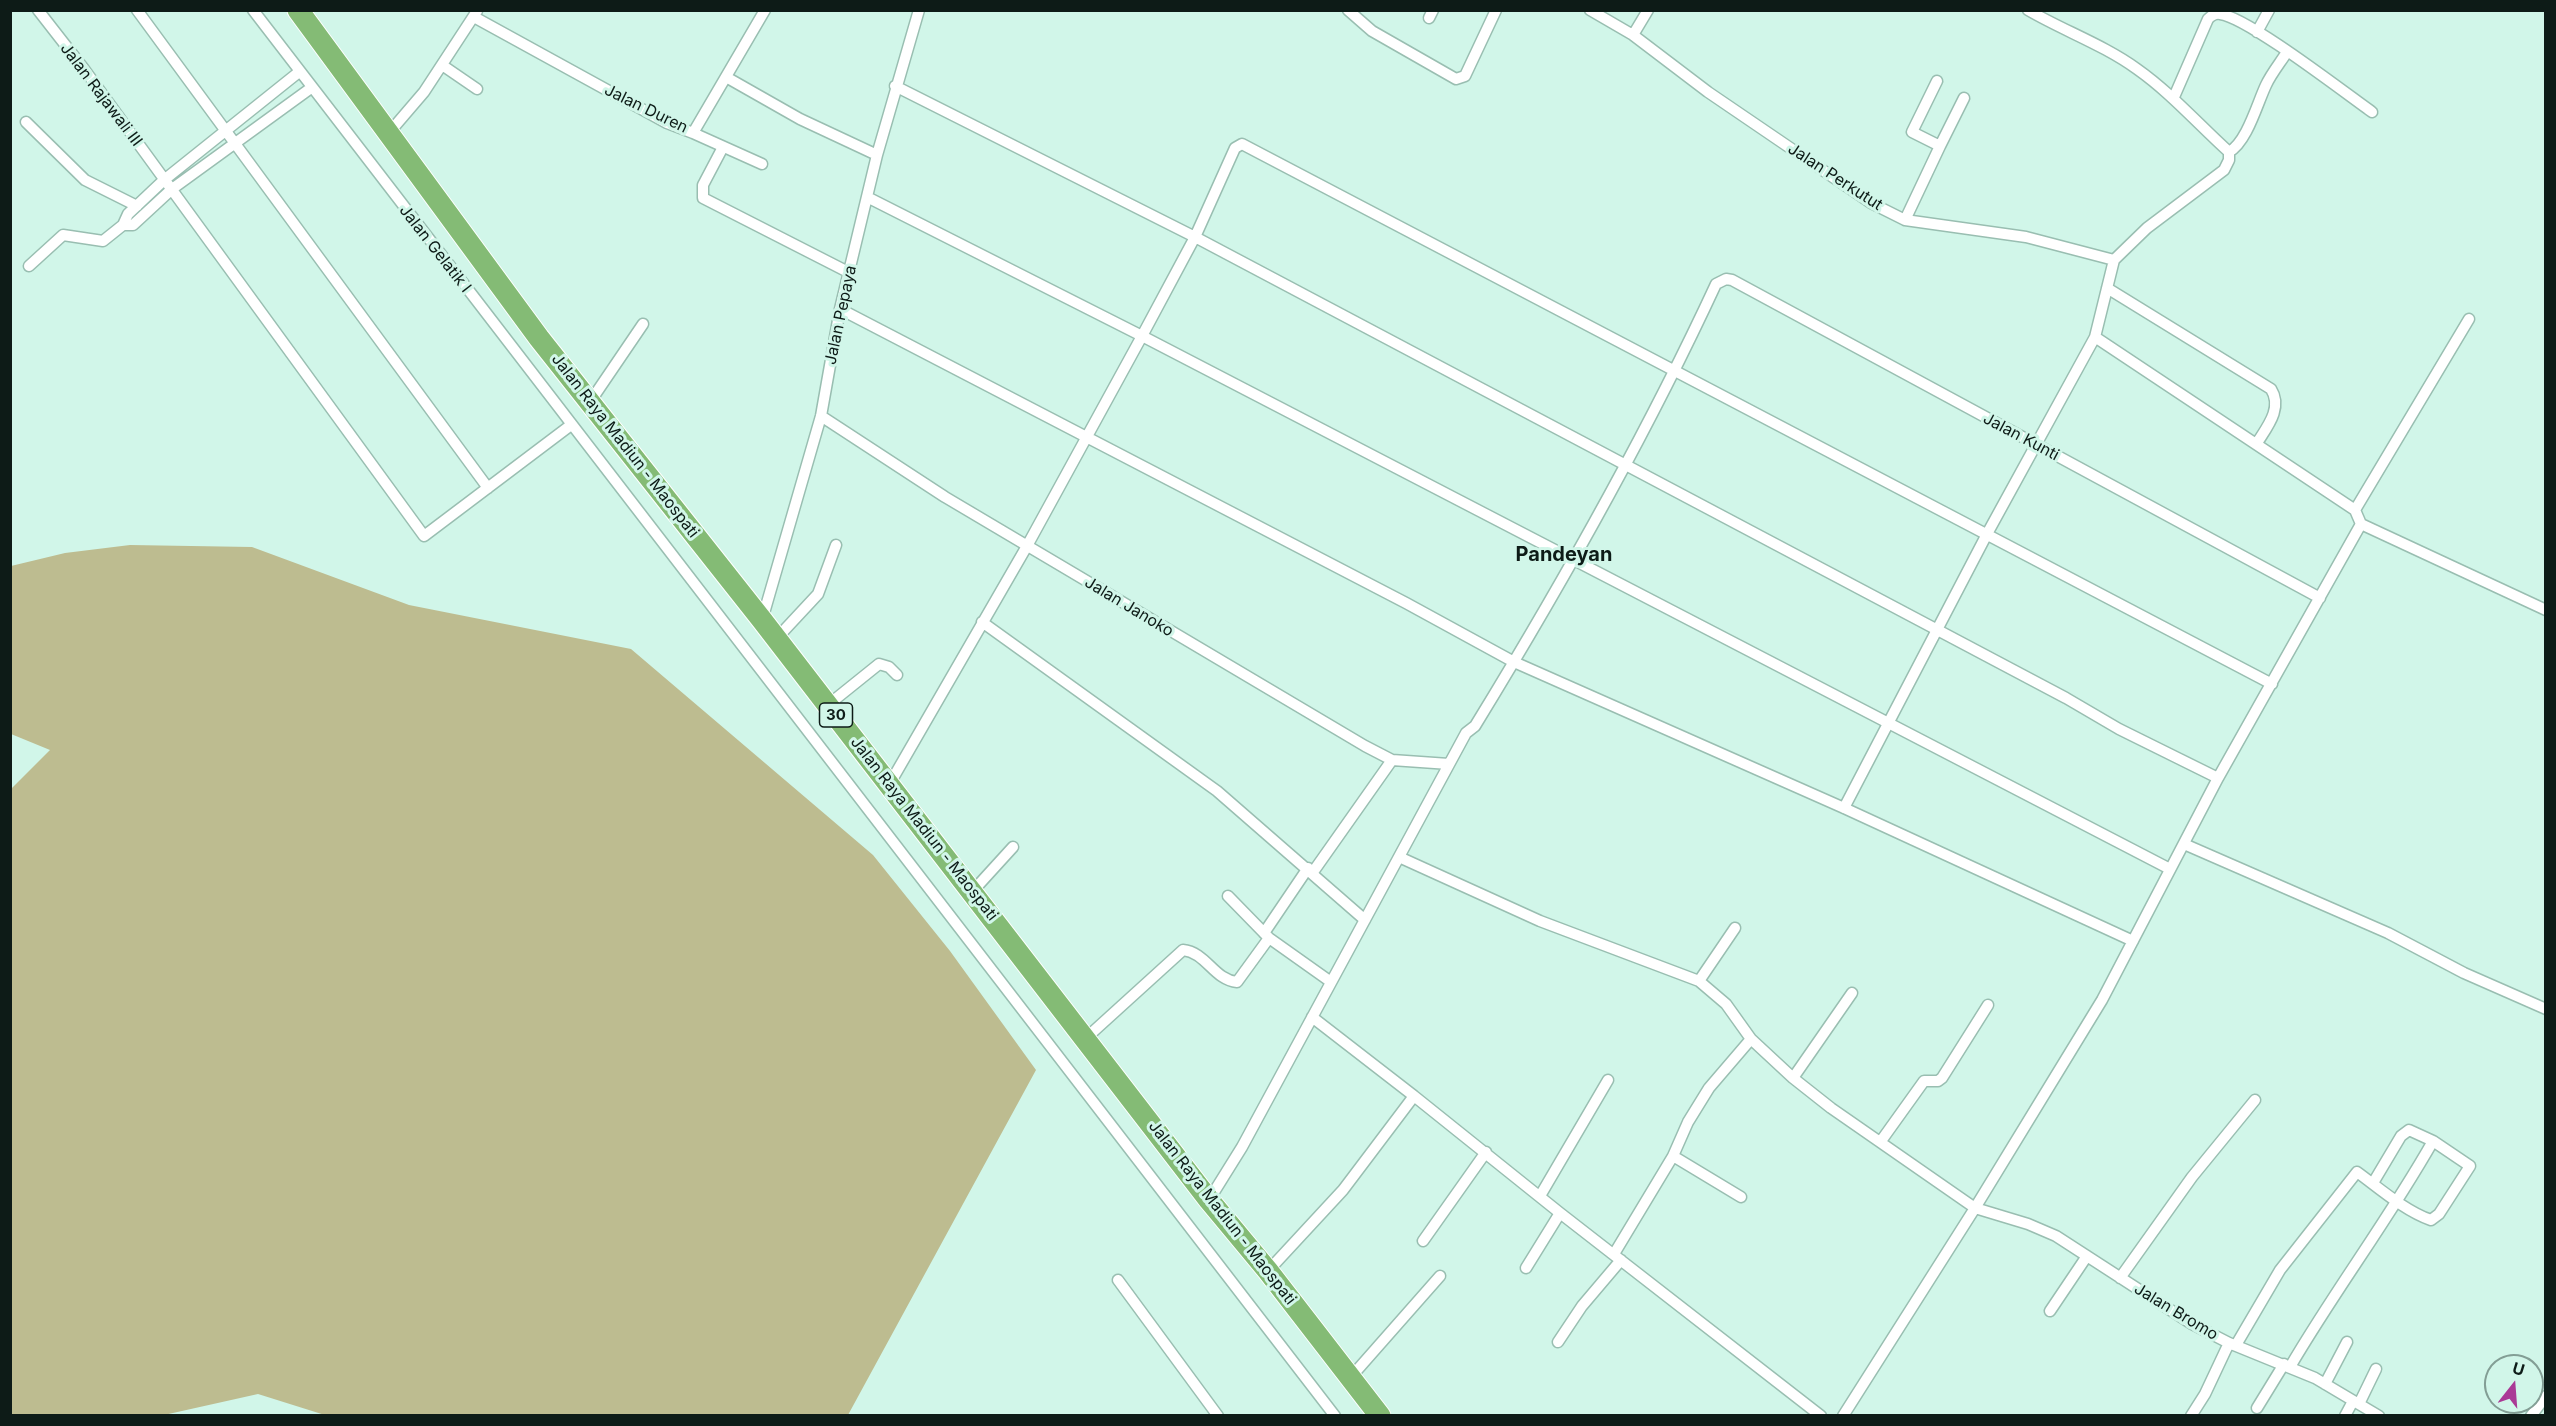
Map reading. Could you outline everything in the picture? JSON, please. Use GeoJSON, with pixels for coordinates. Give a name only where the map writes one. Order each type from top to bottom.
{"type":"FeatureCollection","features":[{"type":"Feature","properties":{"kind":"highway","name":"Jalan Raya Madiun - Maospati"},"geometry":{"type":"LineString","coordinates":[[298,10],[387,135],[590,402],[777,638],[1209,1200],[1268,1270],[1380,1416]]}},
{"type":"Feature","properties":{"kind":"street","name":"Jalan Rajawali III"},"geometry":{"type":"LineString","coordinates":[[38,10],[84,69],[424,536],[488,488]]}},
{"type":"Feature","properties":{"kind":"street"},"geometry":{"type":"LineString","coordinates":[[137,10],[488,488],[571,425]]}},
{"type":"Feature","properties":{"kind":"street","name":"Jalan Gelatik I"},"geometry":{"type":"LineString","coordinates":[[254,10],[311,88],[1335,1416]]}},
{"type":"Feature","properties":{"kind":"street","name":"Jalan Duren"},"geometry":{"type":"LineString","coordinates":[[476,14],[667,123],[693,133],[765,10]]}},
{"type":"Feature","properties":{"kind":"street","name":"Jalan Pepaya"},"geometry":{"type":"LineString","coordinates":[[762,620],[821,416],[840,309],[877,155],[895,86],[919,10]]}},
{"type":"Feature","properties":{"kind":"street"},"geometry":{"type":"LineString","coordinates":[[1348,10],[1372,32],[1456,79],[1465,76],[1496,10]]}},
{"type":"Feature","properties":{"kind":"street","name":"Jalan Perkutut"},"geometry":{"type":"LineString","coordinates":[[1590,10],[1634,35],[1708,92],[1842,184],[1871,203],[1905,220],[2026,237],[2114,260]]}},
{"type":"Feature","properties":{"kind":"street"},"geometry":{"type":"LineString","coordinates":[[1634,35],[1648,10]]}},
{"type":"Feature","properties":{"kind":"street"},"geometry":{"type":"LineString","coordinates":[[1844,808],[1987,534],[2095,337],[2114,260],[2147,228],[2224,170],[2229,160],[2229,152],[2174,97],[2110,52],[2028,10]]}},
{"type":"Feature","properties":{"kind":"street"},"geometry":{"type":"LineString","coordinates":[[2257,32],[2269,10]]}},
{"type":"Feature","properties":{"kind":"street"},"geometry":{"type":"LineString","coordinates":[[387,135],[442,65],[476,14]]}},
{"type":"Feature","properties":{"kind":"street"},"geometry":{"type":"LineString","coordinates":[[2174,97],[2205,24],[2212,15],[2223,14],[2257,32],[2372,112]]}},
{"type":"Feature","properties":{"kind":"street"},"geometry":{"type":"LineString","coordinates":[[2229,152],[2236,148],[2252,120],[2267,83],[2287,52]]}},
{"type":"Feature","properties":{"kind":"street"},"geometry":{"type":"LineString","coordinates":[[442,65],[477,89]]}},
{"type":"Feature","properties":{"kind":"street"},"geometry":{"type":"LineString","coordinates":[[29,266],[63,235],[103,241],[123,225],[137,206],[164,180],[299,72]]}},
{"type":"Feature","properties":{"kind":"street"},"geometry":{"type":"LineString","coordinates":[[726,77],[800,118],[877,155]]}},
{"type":"Feature","properties":{"kind":"street"},"geometry":{"type":"LineString","coordinates":[[1937,81],[1912,132],[1940,146]]}},
{"type":"Feature","properties":{"kind":"street"},"geometry":{"type":"LineString","coordinates":[[895,86],[1195,237],[2119,729],[2217,778]]}},
{"type":"Feature","properties":{"kind":"street"},"geometry":{"type":"LineString","coordinates":[[123,225],[133,225],[172,189],[311,88]]}},
{"type":"Feature","properties":{"kind":"street"},"geometry":{"type":"LineString","coordinates":[[1905,220],[1964,98]]}},
{"type":"Feature","properties":{"kind":"street"},"geometry":{"type":"LineString","coordinates":[[26,122],[85,180],[137,206]]}},
{"type":"Feature","properties":{"kind":"street"},"geometry":{"type":"LineString","coordinates":[[693,133],[762,164]]}},
{"type":"Feature","properties":{"kind":"street"},"geometry":{"type":"LineString","coordinates":[[889,785],[1027,546],[1195,237],[1231,156],[1238,145],[1242,144],[2272,684]]}},
{"type":"Feature","properties":{"kind":"street"},"geometry":{"type":"LineString","coordinates":[[723,147],[703,185],[703,198],[850,273]]}},
{"type":"Feature","properties":{"kind":"street"},"geometry":{"type":"LineString","coordinates":[[867,197],[1142,336],[1888,725],[2170,869]]}},
{"type":"Feature","properties":{"kind":"street","name":"Jalan Kunti"},"geometry":{"type":"LineString","coordinates":[[1675,373],[1716,284],[1720,280],[1732,280],[2320,598]]}},
{"type":"Feature","properties":{"kind":"street"},"geometry":{"type":"LineString","coordinates":[[2108,288],[2271,389],[2275,398],[2275,411],[2257,443]]}},
{"type":"Feature","properties":{"kind":"street"},"geometry":{"type":"LineString","coordinates":[[840,309],[1406,603],[1514,662],[1844,808],[2133,941]]}},
{"type":"Feature","properties":{"kind":"street"},"geometry":{"type":"LineString","coordinates":[[2355,510],[2469,319]]}},
{"type":"Feature","properties":{"kind":"street"},"geometry":{"type":"LineString","coordinates":[[590,402],[642,324]]}},
{"type":"Feature","properties":{"kind":"street"},"geometry":{"type":"LineString","coordinates":[[2095,337],[2355,510],[2361,524],[2546,610]]}},
{"type":"Feature","properties":{"kind":"street"},"geometry":{"type":"LineString","coordinates":[[1209,1200],[1242,1147],[1449,765],[1514,662],[1675,373]]}},
{"type":"Feature","properties":{"kind":"street","name":"Jalan Janoko"},"geometry":{"type":"LineString","coordinates":[[821,416],[1027,546],[1370,749],[1392,760],[1449,765]]}},
{"type":"Feature","properties":{"kind":"street"},"geometry":{"type":"LineString","coordinates":[[1843,1416],[1976,1208],[2102,1000],[2217,778],[2361,524]]}},
{"type":"Feature","properties":{"kind":"street"},"geometry":{"type":"LineString","coordinates":[[777,638],[818,594],[836,545]]}},
{"type":"Feature","properties":{"kind":"street"},"geometry":{"type":"LineString","coordinates":[[982,622],[1217,791],[1311,870],[1365,920]]}},
{"type":"Feature","properties":{"kind":"street"},"geometry":{"type":"LineString","coordinates":[[828,705],[879,664],[889,666],[897,675]]}},
{"type":"Feature","properties":{"kind":"street"},"geometry":{"type":"LineString","coordinates":[[1085,1039],[1183,950],[1193,951],[1225,981],[1237,982],[1311,870],[1392,760]]}},
{"type":"Feature","properties":{"kind":"street"},"geometry":{"type":"LineString","coordinates":[[2184,844],[2388,933],[2464,973],[2546,1009]]}},
{"type":"Feature","properties":{"kind":"street"},"geometry":{"type":"LineString","coordinates":[[972,892],[1013,847]]}},
{"type":"Feature","properties":{"kind":"street","name":"Jalan Bromo"},"geometry":{"type":"LineString","coordinates":[[1399,857],[1540,921],[1699,981],[1726,1004],[1751,1039],[1793,1078],[1831,1108],[1976,1208],[2028,1224],[2056,1236],[2166,1309],[2232,1344],[2287,1365],[2325,1384],[2379,1416]]}},
{"type":"Feature","properties":{"kind":"street"},"geometry":{"type":"LineString","coordinates":[[1228,896],[1266,935],[1331,982]]}},
{"type":"Feature","properties":{"kind":"street"},"geometry":{"type":"LineString","coordinates":[[1699,981],[1735,928]]}},
{"type":"Feature","properties":{"kind":"street"},"geometry":{"type":"LineString","coordinates":[[1793,1078],[1852,993]]}},
{"type":"Feature","properties":{"kind":"street"},"geometry":{"type":"LineString","coordinates":[[1881,1141],[1924,1081],[1940,1080],[1988,1005]]}},
{"type":"Feature","properties":{"kind":"street"},"geometry":{"type":"LineString","coordinates":[[1312,1017],[1821,1416]]}},
{"type":"Feature","properties":{"kind":"street"},"geometry":{"type":"LineString","coordinates":[[1558,1342],[1617,1257],[1688,1122],[1709,1088],[1751,1039]]}},
{"type":"Feature","properties":{"kind":"street"},"geometry":{"type":"LineString","coordinates":[[1540,1196],[1608,1080]]}},
{"type":"Feature","properties":{"kind":"street"},"geometry":{"type":"LineString","coordinates":[[1268,1270],[1343,1190],[1414,1096]]}},
{"type":"Feature","properties":{"kind":"street"},"geometry":{"type":"LineString","coordinates":[[2120,1278],[2192,1177],[2255,1100]]}},
{"type":"Feature","properties":{"kind":"street"},"geometry":{"type":"LineString","coordinates":[[2191,1416],[2232,1344],[2280,1270],[2357,1172],[2373,1184],[2427,1219],[2435,1219],[2470,1168],[2467,1163],[2414,1130],[2405,1131],[2373,1184]]}},
{"type":"Feature","properties":{"kind":"street"},"geometry":{"type":"LineString","coordinates":[[2257,1408],[2399,1201],[2433,1141]]}},
{"type":"Feature","properties":{"kind":"street"},"geometry":{"type":"LineString","coordinates":[[1423,1241],[1486,1152]]}},
{"type":"Feature","properties":{"kind":"street"},"geometry":{"type":"LineString","coordinates":[[1672,1156],[1741,1197]]}},
{"type":"Feature","properties":{"kind":"street"},"geometry":{"type":"LineString","coordinates":[[1526,1269],[1560,1213]]}},
{"type":"Feature","properties":{"kind":"street"},"geometry":{"type":"LineString","coordinates":[[2050,1311],[2087,1256]]}},
{"type":"Feature","properties":{"kind":"street"},"geometry":{"type":"LineString","coordinates":[[1351,1377],[1440,1276]]}},
{"type":"Feature","properties":{"kind":"street"},"geometry":{"type":"LineString","coordinates":[[1118,1280],[1218,1416]]}},
{"type":"Feature","properties":{"kind":"street"},"geometry":{"type":"LineString","coordinates":[[2325,1384],[2347,1342]]}},
{"type":"Feature","properties":{"kind":"street"},"geometry":{"type":"LineString","coordinates":[[2345,1416],[2356,1403],[2376,1370]]}},
{"type":"Feature","properties":{"kind":"street"},"geometry":{"type":"LineString","coordinates":[[2531,1416],[2546,1396]]}},
{"type":"Feature","properties":{"kind":"shaded area"},"geometry":{"type":"Polygon","coordinates":[[[130,545],[252,547],[409,605],[631,649],[873,855],[950,951],[1036,1070],[848,1415],[328,1416],[258,1394],[164,1415],[11,1415],[11,789],[50,750],[11,734],[11,566],[65,553],[130,545]]]}},
{"type":"Feature","properties":{"kind":"district","name":"Pandeyan"},"geometry":{"type":"Point","coordinates":[1564,555]}}]}
